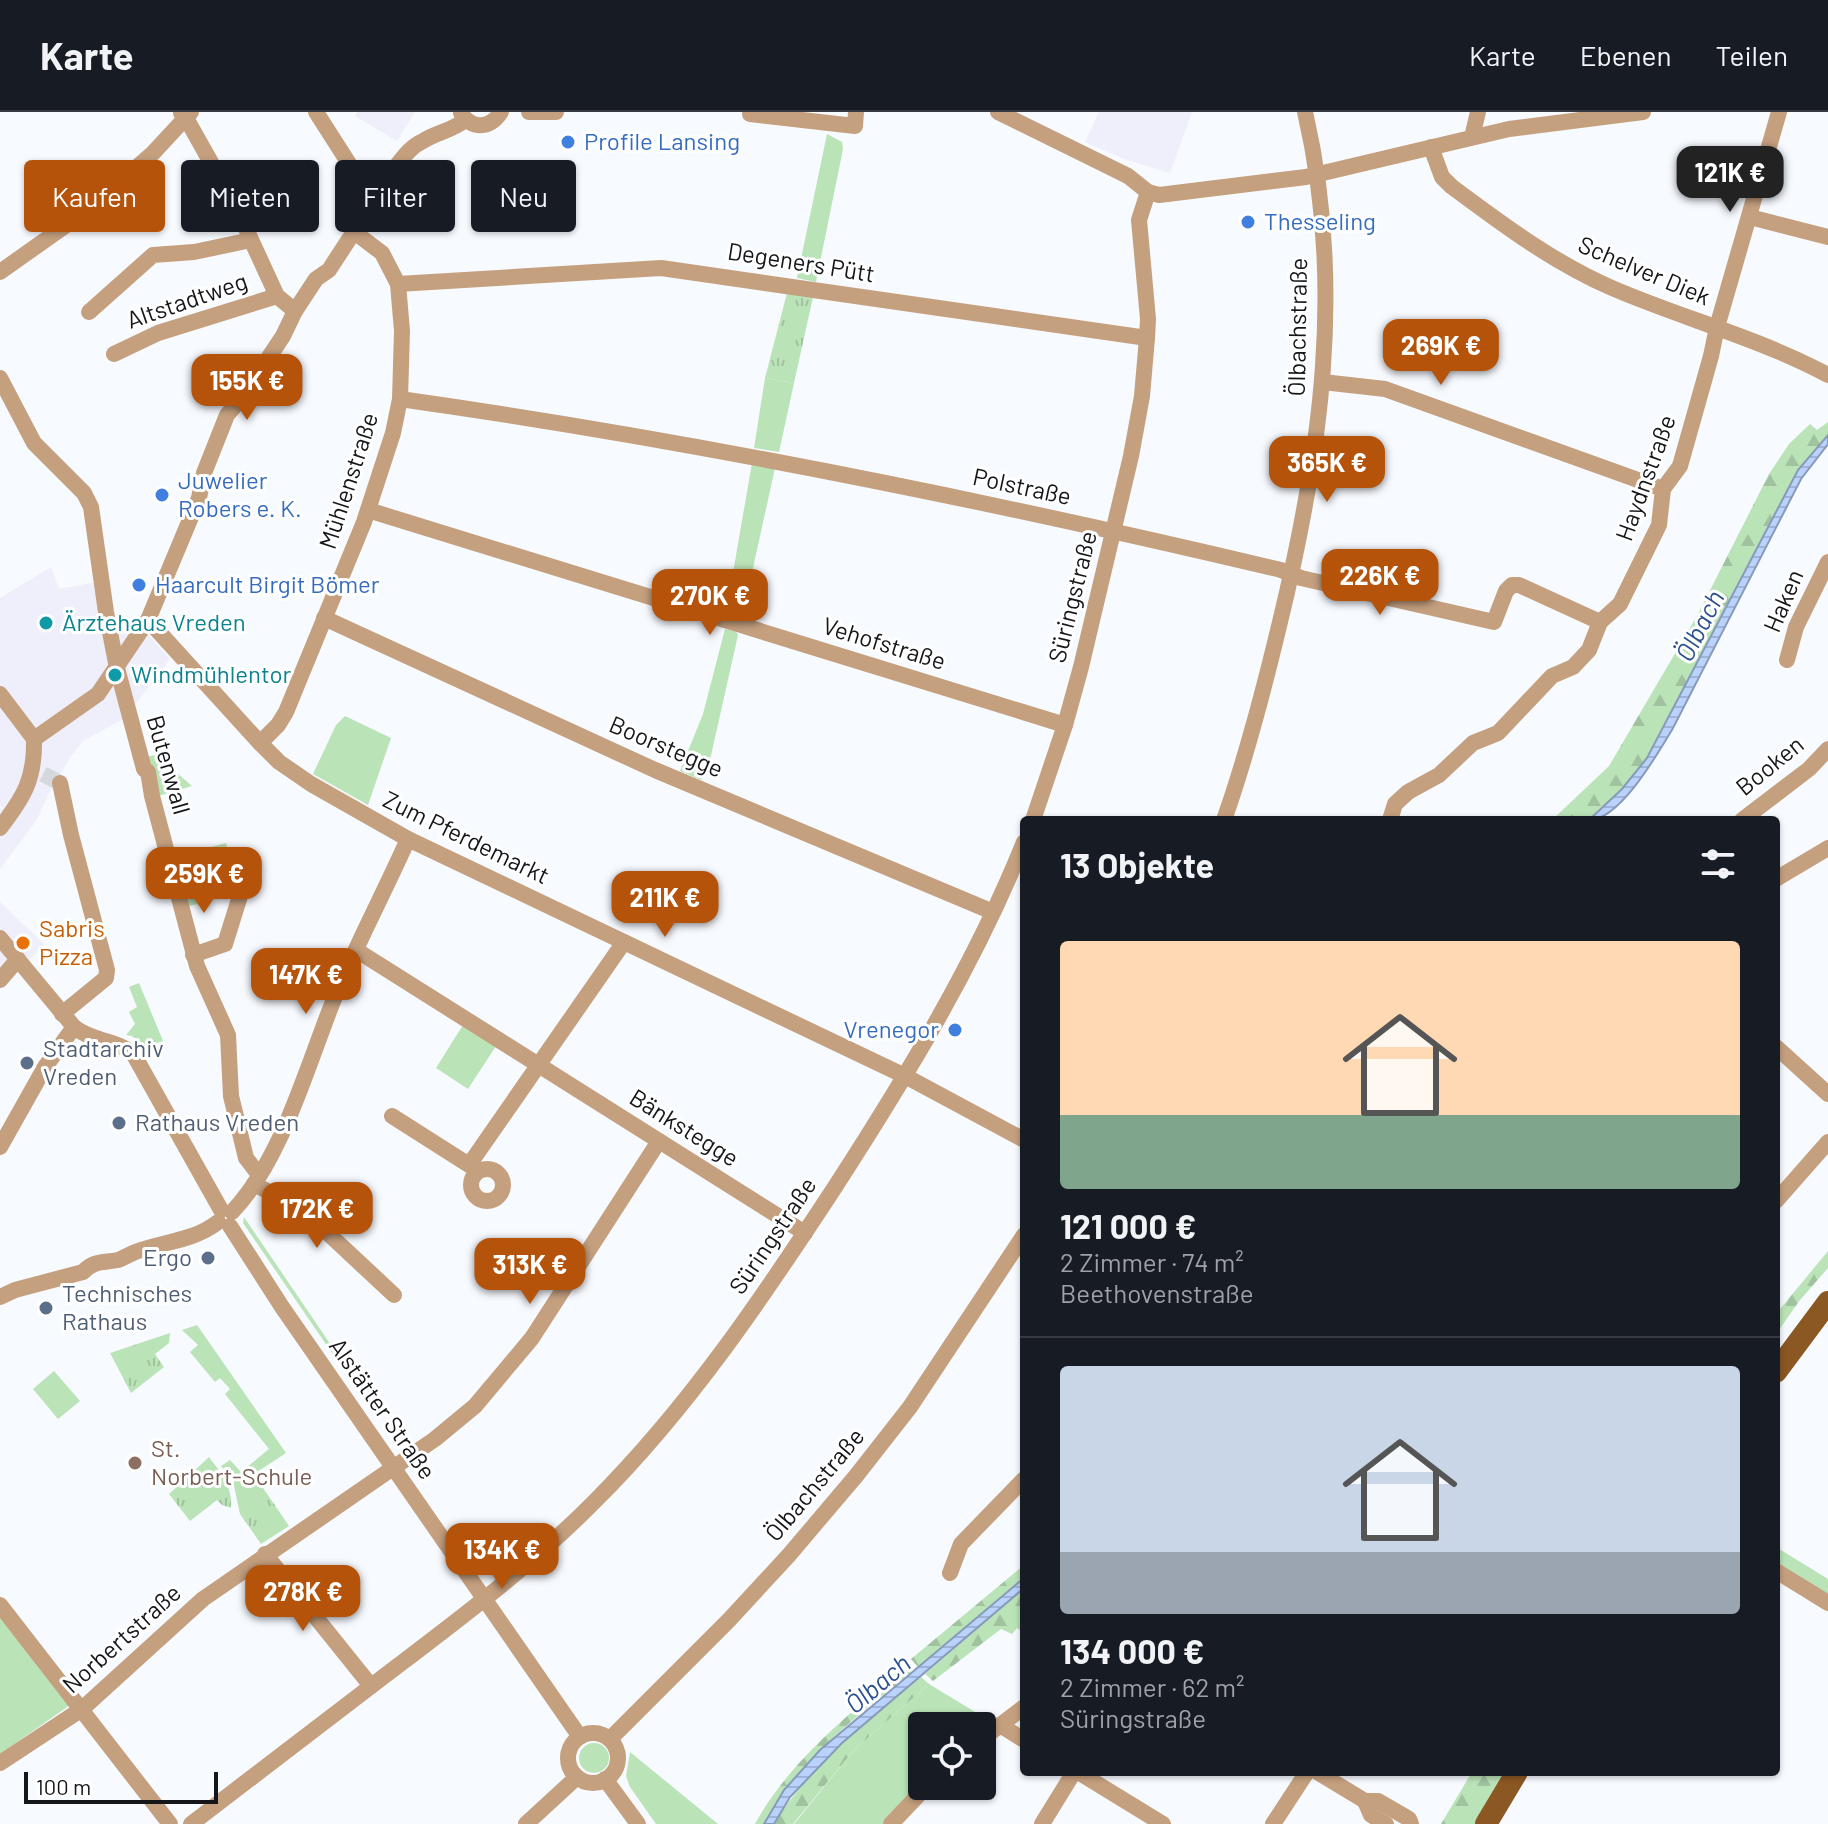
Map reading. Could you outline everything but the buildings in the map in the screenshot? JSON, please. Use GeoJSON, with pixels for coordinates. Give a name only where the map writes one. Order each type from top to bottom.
{"type":"FeatureCollection","features":[{"type":"Feature","properties":{"kind":"main road"},"geometry":{"type":"LineString","coordinates":[[1780,1367],[1828,1302]]}},
{"type":"Feature","properties":{"kind":"main road"},"geometry":{"type":"LineString","coordinates":[[1486,1824],[1515,1776]]}},
{"type":"Feature","properties":{"kind":"street"},"geometry":{"type":"LineString","coordinates":[[316,112],[347,160]]}},
{"type":"Feature","properties":{"kind":"street"},"geometry":{"type":"LineString","coordinates":[[403,160],[421,141],[456,128],[463,116],[477,126],[484,126],[496,120],[501,112]]}},
{"type":"Feature","properties":{"kind":"street"},"geometry":{"type":"LineString","coordinates":[[529,112],[556,112]]}},
{"type":"Feature","properties":{"kind":"street"},"geometry":{"type":"LineString","coordinates":[[998,112],[1128,176],[1148,192],[1159,195],[1317,174],[1472,137],[1545,123],[1635,112]]}},
{"type":"Feature","properties":{"kind":"street","name":"Ölbachstraße"},"geometry":{"type":"LineString","coordinates":[[1225,816],[1262,694],[1283,572],[1309,489],[1323,382],[1325,291],[1317,174],[1305,112]]}},
{"type":"Feature","properties":{"kind":"street"},"geometry":{"type":"LineString","coordinates":[[1472,137],[1478,112]]}},
{"type":"Feature","properties":{"kind":"street","name":"Haydnstraße"},"geometry":{"type":"LineString","coordinates":[[1391,816],[1395,804],[1408,792],[1439,775],[1473,743],[1498,733],[1552,676],[1573,667],[1589,650],[1600,622],[1620,604],[1661,515],[1663,489],[1680,466],[1779,112]]}},
{"type":"Feature","properties":{"kind":"street"},"geometry":{"type":"LineString","coordinates":[[0,272],[89,209],[153,153],[185,114],[236,207],[277,296],[295,311]]}},
{"type":"Feature","properties":{"kind":"street"},"geometry":{"type":"LineString","coordinates":[[750,114],[856,119]]}},
{"type":"Feature","properties":{"kind":"street","name":"Schelver Diek"},"geometry":{"type":"LineString","coordinates":[[1431,147],[1442,177],[1451,186],[1557,260],[1614,289],[1785,353],[1828,375]]}},
{"type":"Feature","properties":{"kind":"street","name":"Süringstraße"},"geometry":{"type":"LineString","coordinates":[[1034,816],[1065,725],[1114,532],[1142,396],[1148,319],[1139,220],[1148,192]]}},
{"type":"Feature","properties":{"kind":"street"},"geometry":{"type":"LineString","coordinates":[[1750,217],[1828,237]]}},
{"type":"Feature","properties":{"kind":"street"},"geometry":{"type":"LineString","coordinates":[[34,739],[98,694],[148,620],[199,498],[204,473],[227,415],[283,336],[316,279],[329,270],[352,232]]}},
{"type":"Feature","properties":{"kind":"street","name":"Mühlenstraße"},"geometry":{"type":"LineString","coordinates":[[260,743],[286,712],[368,510],[393,433],[400,399],[402,331],[398,284],[382,253],[354,232]]}},
{"type":"Feature","properties":{"kind":"street","name":"Altstadtweg"},"geometry":{"type":"LineString","coordinates":[[89,312],[153,255],[194,252],[251,240]]}},
{"type":"Feature","properties":{"kind":"street","name":"Degeners Pütt"},"geometry":{"type":"LineString","coordinates":[[398,284],[633,268],[673,269],[1147,338]]}},
{"type":"Feature","properties":{"kind":"street","name":"Altstadtweg"},"geometry":{"type":"LineString","coordinates":[[114,354],[158,333],[277,296]]}},
{"type":"Feature","properties":{"kind":"street","name":"Butenwall"},"geometry":{"type":"LineString","coordinates":[[0,378],[34,443],[78,487],[91,507],[117,668],[144,769],[148,772],[193,955],[228,1035],[231,1096],[246,1158],[256,1180]]}},
{"type":"Feature","properties":{"kind":"street"},"geometry":{"type":"LineString","coordinates":[[1323,382],[1385,389],[1663,489]]}},
{"type":"Feature","properties":{"kind":"street","name":"Polstraße"},"geometry":{"type":"LineString","coordinates":[[400,399],[740,452],[1114,532],[1494,622],[1506,591],[1515,585],[1600,622]]}},
{"type":"Feature","properties":{"kind":"street","name":"Vehofstraße"},"geometry":{"type":"LineString","coordinates":[[368,510],[1065,725]]}},
{"type":"Feature","properties":{"kind":"street","name":"Haken"},"geometry":{"type":"LineString","coordinates":[[1787,660],[1796,627],[1828,562]]}},
{"type":"Feature","properties":{"kind":"street","name":"Boorstegge"},"geometry":{"type":"LineString","coordinates":[[324,618],[641,763],[993,912]]}},
{"type":"Feature","properties":{"kind":"street","name":"Zum Pferdemarkt"},"geometry":{"type":"LineString","coordinates":[[148,620],[260,743],[279,762],[311,784],[408,839],[905,1076],[1020,1138]]}},
{"type":"Feature","properties":{"kind":"street"},"geometry":{"type":"LineString","coordinates":[[0,695],[34,739],[38,772],[0,828]]}},
{"type":"Feature","properties":{"kind":"street","name":"Booken"},"geometry":{"type":"LineString","coordinates":[[1748,816],[1781,793],[1828,749]]}},
{"type":"Feature","properties":{"kind":"street"},"geometry":{"type":"LineString","coordinates":[[0,1147],[62,1040],[68,1020],[106,978],[107,970],[60,783]]}},
{"type":"Feature","properties":{"kind":"street"},"geometry":{"type":"LineString","coordinates":[[0,1297],[83,1272],[90,1265],[104,1260],[113,1261],[136,1251],[198,1235],[225,1218],[256,1180],[284,1124],[337,992],[408,839]]}},
{"type":"Feature","properties":{"kind":"street","name":"Süringstraße"},"geometry":{"type":"LineString","coordinates":[[191,1824],[485,1601],[596,1501],[665,1425],[705,1375],[805,1233],[905,1076],[993,912],[1020,851]]}},
{"type":"Feature","properties":{"kind":"street"},"geometry":{"type":"LineString","coordinates":[[1780,877],[1825,855]]}},
{"type":"Feature","properties":{"kind":"street"},"geometry":{"type":"LineString","coordinates":[[193,955],[225,944],[240,896],[242,870]]}},
{"type":"Feature","properties":{"kind":"street"},"geometry":{"type":"LineString","coordinates":[[0,938],[68,1020]]}},
{"type":"Feature","properties":{"kind":"street"},"geometry":{"type":"LineString","coordinates":[[392,1116],[474,1168],[538,1064],[624,942]]}},
{"type":"Feature","properties":{"kind":"street","name":"Bänkstegge"},"geometry":{"type":"LineString","coordinates":[[356,950],[805,1233]]}},
{"type":"Feature","properties":{"kind":"street"},"geometry":{"type":"LineString","coordinates":[[0,980],[18,959]]}},
{"type":"Feature","properties":{"kind":"street","name":"Alstätter Straße"},"geometry":{"type":"LineString","coordinates":[[68,1020],[87,1036],[120,1045],[134,1055],[225,1218],[580,1737]]}},
{"type":"Feature","properties":{"kind":"street"},"geometry":{"type":"LineString","coordinates":[[1780,1051],[1828,1094]]}},
{"type":"Feature","properties":{"kind":"street","name":"Norbertstraße"},"geometry":{"type":"LineString","coordinates":[[0,1763],[82,1709],[203,1599],[435,1439],[475,1406],[511,1366],[563,1292],[659,1141]]}},
{"type":"Feature","properties":{"kind":"street"},"geometry":{"type":"LineString","coordinates":[[1780,1196],[1828,1142]]}},
{"type":"Feature","properties":{"kind":"street"},"geometry":{"type":"LineString","coordinates":[[256,1180],[309,1217],[394,1295]]}},
{"type":"Feature","properties":{"kind":"street","name":"Ölbachstraße"},"geometry":{"type":"LineString","coordinates":[[610,1739],[729,1620],[856,1476],[910,1407],[1020,1241]]}},
{"type":"Feature","properties":{"kind":"street"},"geometry":{"type":"LineString","coordinates":[[950,1573],[961,1544],[1020,1483]]}},
{"type":"Feature","properties":{"kind":"street"},"geometry":{"type":"LineString","coordinates":[[265,1554],[371,1686]]}},
{"type":"Feature","properties":{"kind":"street"},"geometry":{"type":"LineString","coordinates":[[1780,1573],[1828,1603]]}},
{"type":"Feature","properties":{"kind":"street"},"geometry":{"type":"LineString","coordinates":[[0,1605],[170,1824]]}},
{"type":"Feature","properties":{"kind":"street"},"geometry":{"type":"LineString","coordinates":[[996,1728],[1020,1710]]}},
{"type":"Feature","properties":{"kind":"street"},"geometry":{"type":"LineString","coordinates":[[1000,1725],[1020,1738]]}},
{"type":"Feature","properties":{"kind":"street"},"geometry":{"type":"LineString","coordinates":[[597,1733],[610,1739],[615,1745],[616,1768],[605,1779],[589,1782],[577,1777],[569,1760],[572,1745],[580,1737],[597,1733]]}},
{"type":"Feature","properties":{"kind":"street"},"geometry":{"type":"LineString","coordinates":[[1042,1824],[1073,1776]]}},
{"type":"Feature","properties":{"kind":"street"},"geometry":{"type":"LineString","coordinates":[[1083,1776],[1163,1824]]}},
{"type":"Feature","properties":{"kind":"street"},"geometry":{"type":"LineString","coordinates":[[1273,1824],[1304,1776]]}},
{"type":"Feature","properties":{"kind":"street"},"geometry":{"type":"LineString","coordinates":[[1324,1776],[1365,1801],[1378,1801],[1409,1819],[1411,1824]]}},
{"type":"Feature","properties":{"kind":"street"},"geometry":{"type":"LineString","coordinates":[[526,1824],[577,1777]]}},
{"type":"Feature","properties":{"kind":"street"},"geometry":{"type":"LineString","coordinates":[[605,1779],[638,1824]]}},
{"type":"Feature","properties":{"kind":"street"},"geometry":{"type":"LineString","coordinates":[[891,1824],[914,1800]]}},
{"type":"Feature","properties":{"kind":"street"},"geometry":{"type":"LineString","coordinates":[[1365,1801],[1371,1815],[1386,1824]]}},
{"type":"Feature","properties":{"kind":"shaded area"},"geometry":{"type":"Polygon","coordinates":[[[357,112],[415,112],[397,141],[355,116],[357,112]]]}},
{"type":"Feature","properties":{"kind":"shaded area"},"geometry":{"type":"Polygon","coordinates":[[[1099,112],[1192,112],[1170,173],[1124,159],[1085,142],[1099,112]]]}},
{"type":"Feature","properties":{"kind":"shaded area"},"geometry":{"type":"Polygon","coordinates":[[[51,567],[59,589],[96,582],[101,615],[128,620],[131,616],[170,659],[124,719],[84,740],[51,789],[36,821],[0,869],[0,598],[51,567]]]}},
{"type":"Feature","properties":{"kind":"shaded area"},"geometry":{"type":"Polygon","coordinates":[[[0,902],[44,944],[4,987],[0,982],[0,902]]]}},
{"type":"Feature","properties":{"kind":"green space"},"geometry":{"type":"Polygon","coordinates":[[[827,134],[842,142],[843,149],[816,282],[797,278],[827,134]]]}},
{"type":"Feature","properties":{"kind":"green space"},"geometry":{"type":"Polygon","coordinates":[[[787,293],[813,297],[794,383],[765,378],[787,293]]]}},
{"type":"Feature","properties":{"kind":"green space"},"geometry":{"type":"Polygon","coordinates":[[[765,378],[794,383],[779,452],[754,448],[765,378]]]}},
{"type":"Feature","properties":{"kind":"green space"},"geometry":{"type":"Polygon","coordinates":[[[1828,422],[1828,435],[1798,470],[1647,758],[1622,789],[1593,816],[1556,816],[1609,766],[1697,616],[1769,474],[1789,444],[1810,424],[1817,430],[1828,422]]]}},
{"type":"Feature","properties":{"kind":"green space"},"geometry":{"type":"Polygon","coordinates":[[[752,463],[775,468],[742,618],[726,613],[752,463]]]}},
{"type":"Feature","properties":{"kind":"green space"},"geometry":{"type":"Polygon","coordinates":[[[725,629],[738,635],[708,769],[701,780],[680,771],[703,714],[725,629]]]}},
{"type":"Feature","properties":{"kind":"green space"},"geometry":{"type":"Polygon","coordinates":[[[345,716],[391,738],[368,805],[313,774],[336,725],[345,716]]]}},
{"type":"Feature","properties":{"kind":"green space"},"geometry":{"type":"Polygon","coordinates":[[[156,755],[192,786],[158,796],[145,757],[156,755]]]}},
{"type":"Feature","properties":{"kind":"green space"},"geometry":{"type":"Polygon","coordinates":[[[226,843],[236,893],[186,907],[173,857],[226,843]]]}},
{"type":"Feature","properties":{"kind":"green space"},"geometry":{"type":"Polygon","coordinates":[[[139,983],[163,1041],[144,1048],[132,1036],[126,1035],[135,1024],[129,1012],[137,1007],[129,987],[139,983]]]}},
{"type":"Feature","properties":{"kind":"green space"},"geometry":{"type":"Polygon","coordinates":[[[463,1025],[496,1046],[468,1089],[436,1068],[463,1025]]]}},
{"type":"Feature","properties":{"kind":"green space"},"geometry":{"type":"Polygon","coordinates":[[[244,1217],[335,1351],[332,1353],[243,1223],[244,1217]]]}},
{"type":"Feature","properties":{"kind":"green space"},"geometry":{"type":"Polygon","coordinates":[[[1828,1251],[1828,1268],[1780,1328],[1780,1309],[1828,1251]]]}},
{"type":"Feature","properties":{"kind":"green space"},"geometry":{"type":"Polygon","coordinates":[[[197,1325],[286,1453],[254,1474],[250,1469],[233,1481],[221,1466],[230,1460],[241,1472],[269,1449],[225,1394],[230,1389],[220,1378],[215,1382],[190,1352],[198,1345],[182,1330],[197,1325]]]}},
{"type":"Feature","properties":{"kind":"green space"},"geometry":{"type":"Polygon","coordinates":[[[170,1333],[169,1343],[155,1354],[164,1367],[131,1393],[110,1353],[170,1333]]]}},
{"type":"Feature","properties":{"kind":"green space"},"geometry":{"type":"Polygon","coordinates":[[[54,1371],[80,1401],[58,1419],[33,1389],[54,1371]]]}},
{"type":"Feature","properties":{"kind":"green space"},"geometry":{"type":"Polygon","coordinates":[[[209,1457],[228,1487],[231,1508],[217,1500],[190,1521],[169,1494],[209,1457]]]}},
{"type":"Feature","properties":{"kind":"green space"},"geometry":{"type":"Polygon","coordinates":[[[250,1469],[289,1526],[261,1544],[240,1514],[233,1481],[250,1469]]]}},
{"type":"Feature","properties":{"kind":"green space"},"geometry":{"type":"Polygon","coordinates":[[[1780,1549],[1828,1579],[1828,1594],[1780,1565],[1780,1549]]]}},
{"type":"Feature","properties":{"kind":"green space"},"geometry":{"type":"Polygon","coordinates":[[[1020,1568],[1020,1581],[918,1667],[911,1659],[1020,1568]]]}},
{"type":"Feature","properties":{"kind":"green space"},"geometry":{"type":"Polygon","coordinates":[[[1020,1591],[1020,1630],[1017,1628],[1012,1634],[1001,1629],[933,1681],[925,1674],[1020,1591]]]}},
{"type":"Feature","properties":{"kind":"green space"},"geometry":{"type":"Polygon","coordinates":[[[0,1614],[70,1705],[0,1754],[0,1614]]]}},
{"type":"Feature","properties":{"kind":"green space"},"geometry":{"type":"Polygon","coordinates":[[[906,1663],[914,1670],[831,1740],[794,1779],[764,1824],[755,1824],[786,1778],[804,1758],[906,1663]]]}},
{"type":"Feature","properties":{"kind":"green space"},"geometry":{"type":"Polygon","coordinates":[[[921,1677],[929,1684],[854,1750],[793,1824],[774,1824],[788,1802],[822,1763],[921,1677]]]}},
{"type":"Feature","properties":{"kind":"green space"},"geometry":{"type":"Polygon","coordinates":[[[929,1684],[975,1712],[908,1712],[909,1800],[886,1824],[794,1824],[854,1750],[929,1684]]]}},
{"type":"Feature","properties":{"kind":"green space"},"geometry":{"type":"Polygon","coordinates":[[[594,1743],[600,1744],[608,1752],[608,1764],[600,1772],[594,1773],[588,1772],[580,1764],[579,1758],[580,1752],[588,1744],[594,1743]]]}},
{"type":"Feature","properties":{"kind":"green space"},"geometry":{"type":"Polygon","coordinates":[[[630,1752],[718,1824],[656,1824],[630,1787],[626,1776],[630,1752]]]}},
{"type":"Feature","properties":{"kind":"green space"},"geometry":{"type":"Polygon","coordinates":[[[1470,1776],[1503,1776],[1475,1824],[1441,1824],[1470,1776]]]}},
{"type":"Feature","properties":{"kind":"water"},"geometry":{"type":"Polygon","coordinates":[[[1828,435],[1828,444],[1801,479],[1658,753],[1637,783],[1613,809],[1602,816],[1593,816],[1622,789],[1647,758],[1798,470],[1828,435]]]}},
{"type":"Feature","properties":{"kind":"water"},"geometry":{"type":"Polygon","coordinates":[[[1020,1581],[1020,1591],[842,1743],[790,1797],[774,1824],[764,1824],[784,1790],[820,1750],[1020,1581]]]}},
{"type":"Feature","properties":{"kind":"tunnel"},"geometry":{"type":"LineString","coordinates":[[43,774],[60,783]]}},
{"type":"Feature","properties":{"kind":"place","name":"Profile Lansing"},"geometry":{"type":"Point","coordinates":[568,142]}},
{"type":"Feature","properties":{"kind":"place","name":"Thesseling"},"geometry":{"type":"Point","coordinates":[1248,222]}},
{"type":"Feature","properties":{"kind":"place","name":"Juwelier Robers e. K."},"geometry":{"type":"Point","coordinates":[162,495]}},
{"type":"Feature","properties":{"kind":"place","name":"Haarcult Birgit Bömer"},"geometry":{"type":"Point","coordinates":[139,585]}},
{"type":"Feature","properties":{"kind":"place","name":"Ärztehaus Vreden"},"geometry":{"type":"Point","coordinates":[46,623]}},
{"type":"Feature","properties":{"kind":"place","name":"Windmühlentor"},"geometry":{"type":"Point","coordinates":[115,675]}},
{"type":"Feature","properties":{"kind":"place","name":"Sabris Pizza"},"geometry":{"type":"Point","coordinates":[23,943]}},
{"type":"Feature","properties":{"kind":"place","name":"Vrenegor"},"geometry":{"type":"Point","coordinates":[955,1030]}},
{"type":"Feature","properties":{"kind":"place","name":"Stadtarchiv Vreden"},"geometry":{"type":"Point","coordinates":[27,1063]}},
{"type":"Feature","properties":{"kind":"place","name":"Rathaus Vreden"},"geometry":{"type":"Point","coordinates":[119,1123]}},
{"type":"Feature","properties":{"kind":"place","name":"Ergo"},"geometry":{"type":"Point","coordinates":[208,1258]}},
{"type":"Feature","properties":{"kind":"place","name":"Technisches Rathaus"},"geometry":{"type":"Point","coordinates":[46,1308]}},
{"type":"Feature","properties":{"kind":"place","name":"St. Norbert-Schule"},"geometry":{"type":"Point","coordinates":[135,1463]}},
{"type":"Feature","properties":{"kind":"water label","name":"Ölbach"},"geometry":{"type":"Point","coordinates":[1700,626]}},
{"type":"Feature","properties":{"kind":"water label","name":"Ölbach"},"geometry":{"type":"Point","coordinates":[878,1684]}}]}
